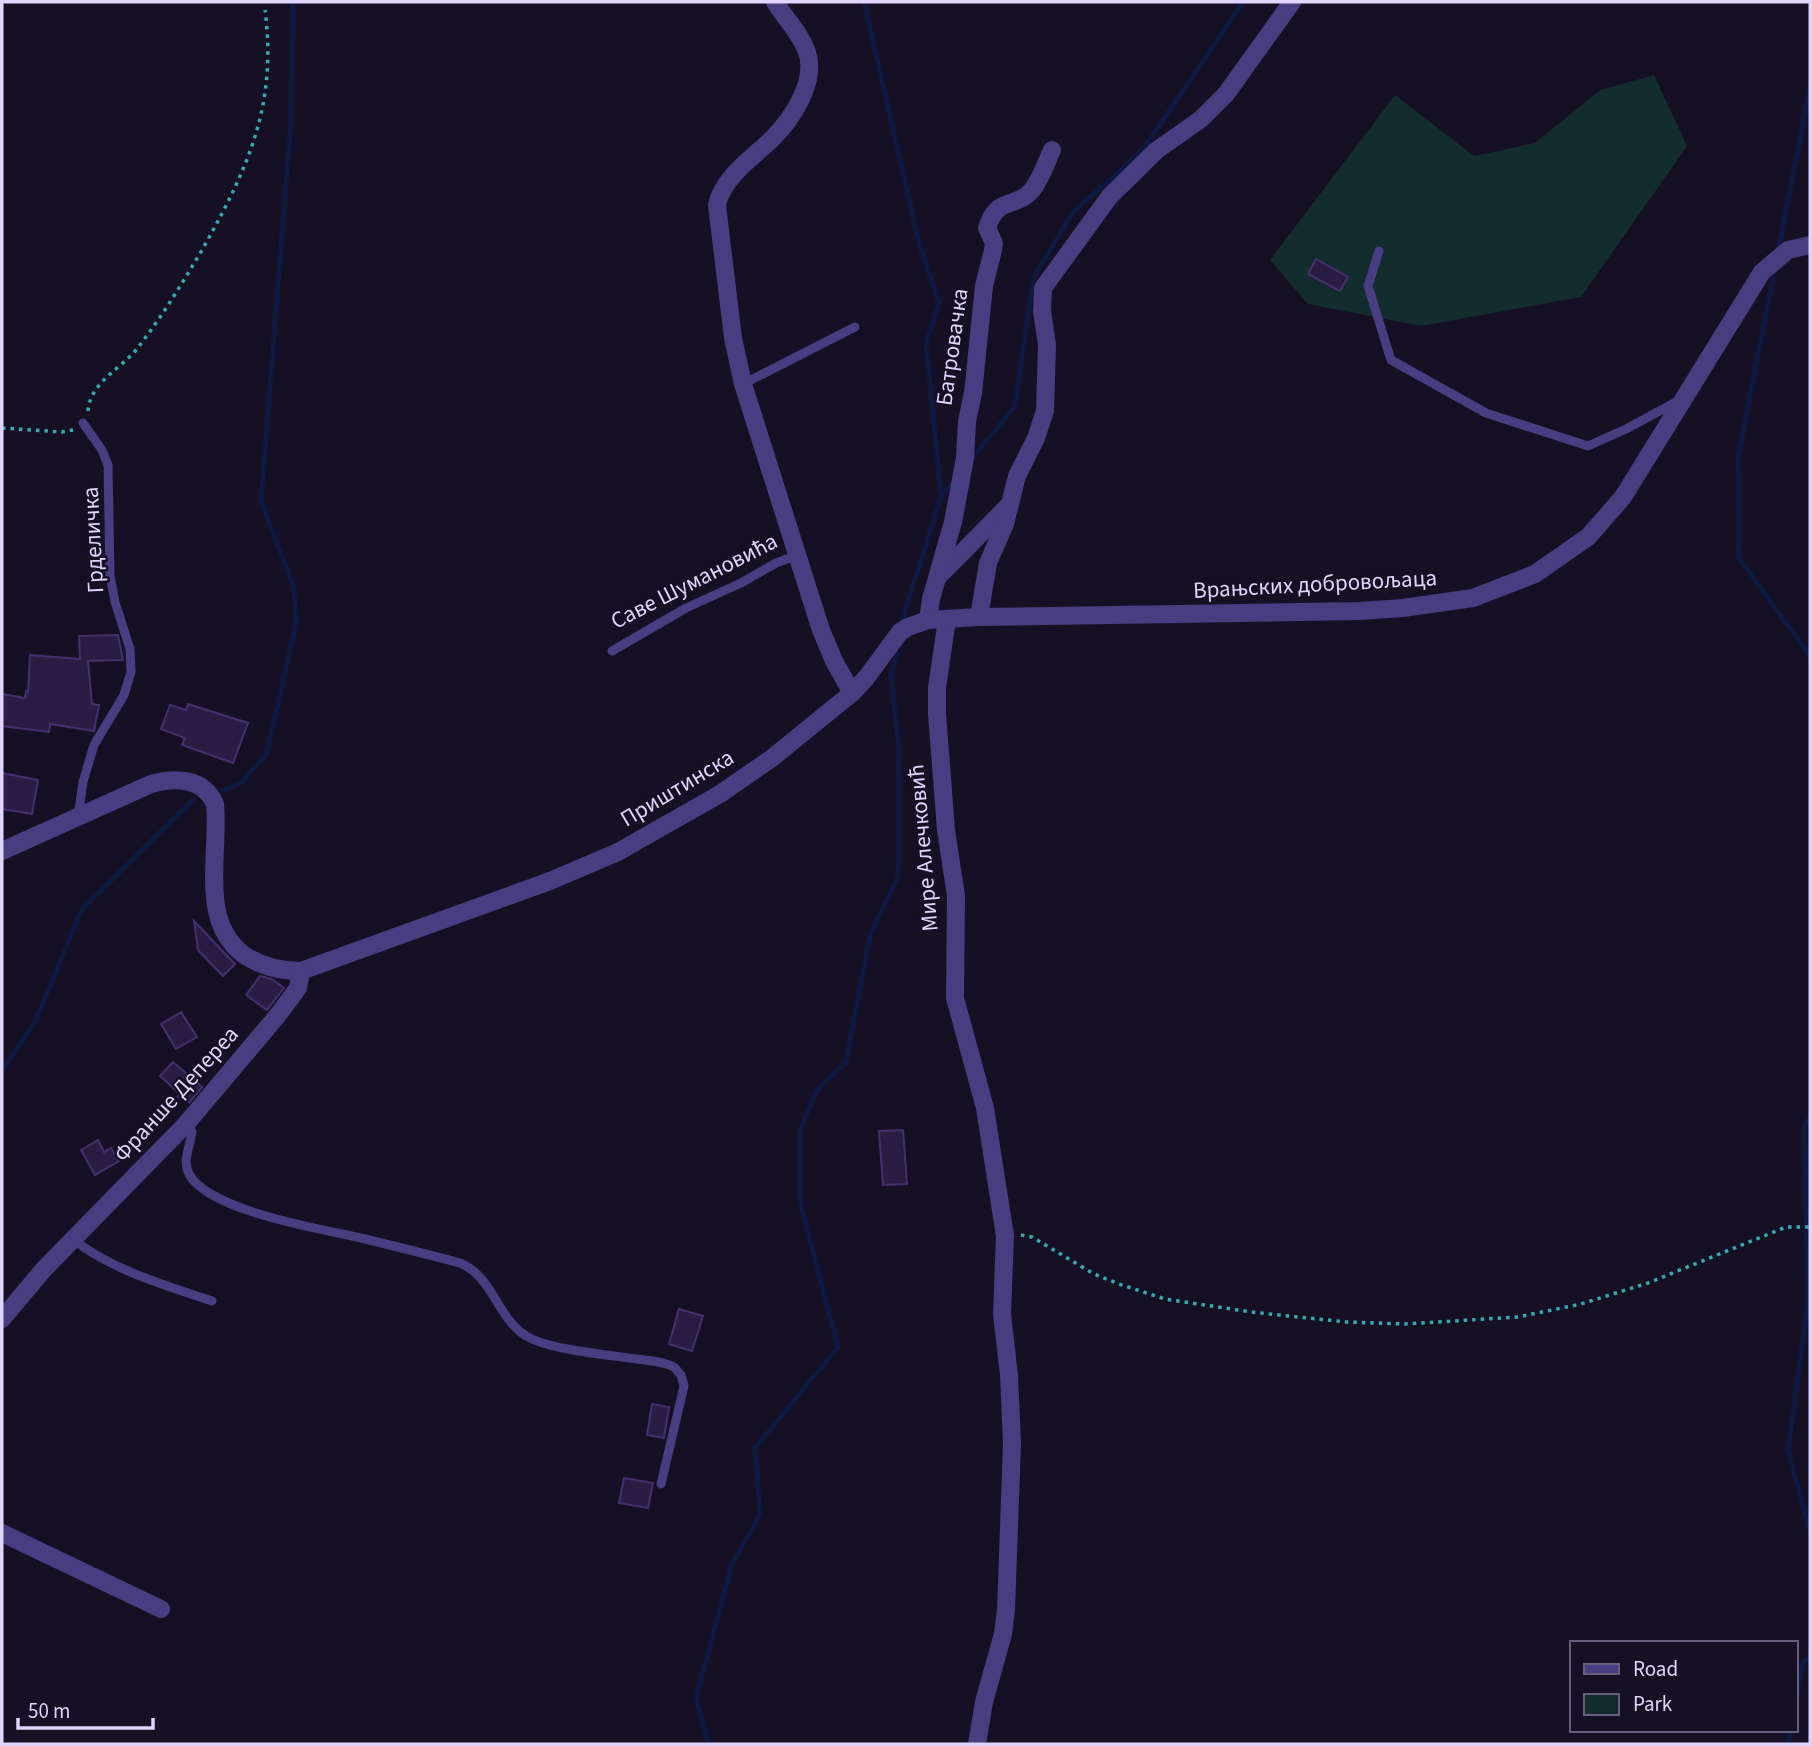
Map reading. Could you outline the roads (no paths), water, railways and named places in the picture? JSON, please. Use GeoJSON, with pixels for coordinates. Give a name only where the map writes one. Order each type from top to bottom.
{"type":"FeatureCollection","features":[{"type":"Feature","properties":{"kind":"street","name":"Саве Шумановића"},"geometry":{"type":"LineString","coordinates":[[775,2],[795,28],[808,54],[807,83],[787,121],[724,186],[717,205],[733,338],[743,384],[821,630],[852,693]]}},
{"type":"Feature","properties":{"kind":"street"},"geometry":{"type":"LineString","coordinates":[[979,617],[988,563],[1005,524],[1017,475],[1036,438],[1045,411],[1047,345],[1042,311],[1043,288],[1110,196],[1157,150],[1201,119],[1226,94],[1292,2]]}},
{"type":"Feature","properties":{"kind":"street","name":"Батровачка"},"geometry":{"type":"LineString","coordinates":[[928,620],[953,522],[965,458],[984,285],[993,250],[987,228],[998,207],[1024,197],[1032,190],[1052,150]]}},
{"type":"Feature","properties":{"kind":"street","name":"Врањских добровољаца"},"geometry":{"type":"LineString","coordinates":[[947,619],[1360,611],[1433,605],[1473,598],[1535,574],[1588,537],[1623,497],[1762,272],[1788,250],[1810,245]]}},
{"type":"Feature","properties":{"kind":"street"},"geometry":{"type":"LineString","coordinates":[[937,579],[1009,505]]}},
{"type":"Feature","properties":{"kind":"street","name":"Приштинска"},"geometry":{"type":"LineString","coordinates":[[301,971],[550,881],[618,852],[720,794],[772,758],[852,693],[900,632],[916,623],[947,619]]}},
{"type":"Feature","properties":{"kind":"street","name":"Мире Алечковић"},"geometry":{"type":"LineString","coordinates":[[947,619],[937,688],[937,713],[946,830],[956,896],[955,998],[985,1108],[1005,1236],[1002,1314],[1009,1375],[1012,1444],[1006,1610],[1003,1634],[977,1744]]}},
{"type":"Feature","properties":{"kind":"street"},"geometry":{"type":"LineString","coordinates":[[2,851],[135,790],[163,780],[187,781],[207,791],[216,811],[215,889],[219,921],[232,942],[248,957],[275,969],[301,971]]}},
{"type":"Feature","properties":{"kind":"street","name":"Франше Депереа"},"geometry":{"type":"LineString","coordinates":[[2,1319],[44,1269],[186,1124],[298,988],[301,971]]}},
{"type":"Feature","properties":{"kind":"street"},"geometry":{"type":"LineString","coordinates":[[2,1533],[161,1609]]}},
{"type":"Feature","properties":{"kind":"lane"},"geometry":{"type":"LineString","coordinates":[[1379,251],[1367,286],[1391,360],[1486,413],[1588,446],[1683,398]]}},
{"type":"Feature","properties":{"kind":"lane"},"geometry":{"type":"LineString","coordinates":[[743,384],[855,327]]}},
{"type":"Feature","properties":{"kind":"lane","name":"Грделичка"},"geometry":{"type":"LineString","coordinates":[[78,817],[83,782],[94,744],[124,695],[131,660],[110,576],[108,465],[102,450],[83,423]]}},
{"type":"Feature","properties":{"kind":"lane","name":"Саве Шумановића"},"geometry":{"type":"LineString","coordinates":[[612,651],[685,608],[798,555]]}},
{"type":"Feature","properties":{"kind":"lane"},"geometry":{"type":"LineString","coordinates":[[186,1124],[192,1132],[186,1156],[190,1176],[225,1201],[277,1219],[460,1263],[482,1278],[503,1314],[528,1337],[551,1345],[674,1367],[681,1375],[684,1386],[662,1484]]}},
{"type":"Feature","properties":{"kind":"lane"},"geometry":{"type":"LineString","coordinates":[[74,1240],[101,1258],[127,1270],[212,1301]]}},
{"type":"Feature","properties":{"kind":"waterway"},"geometry":{"type":"LineString","coordinates":[[223,791],[242,782],[267,753],[296,623],[294,588],[261,501],[291,120],[293,2]]}},
{"type":"Feature","properties":{"kind":"waterway"},"geometry":{"type":"LineString","coordinates":[[864,2],[919,243],[939,303],[926,344],[941,497],[901,624]]}},
{"type":"Feature","properties":{"kind":"waterway"},"geometry":{"type":"LineString","coordinates":[[970,461],[1015,406],[1033,279],[1073,212],[1142,151],[1243,2]]}},
{"type":"Feature","properties":{"kind":"waterway"},"geometry":{"type":"LineString","coordinates":[[1778,252],[1810,87]]}},
{"type":"Feature","properties":{"kind":"waterway"},"geometry":{"type":"LineString","coordinates":[[1775,268],[1738,457],[1739,558],[1810,656]]}},
{"type":"Feature","properties":{"kind":"waterway"},"geometry":{"type":"LineString","coordinates":[[941,497],[955,480]]}},
{"type":"Feature","properties":{"kind":"waterway"},"geometry":{"type":"LineString","coordinates":[[711,1744],[707,1739],[696,1698],[732,1564],[760,1515],[755,1448],[838,1347],[800,1202],[800,1131],[816,1091],[846,1062],[870,935],[898,877],[899,750],[891,673],[897,654]]}},
{"type":"Feature","properties":{"kind":"waterway"},"geometry":{"type":"LineString","coordinates":[[2,1070],[35,1022],[82,909],[193,800]]}},
{"type":"Feature","properties":{"kind":"waterway"},"geometry":{"type":"LineString","coordinates":[[1810,1117],[1804,1127],[1808,1301],[1788,1451],[1810,1531]]}},
{"type":"Feature","properties":{"kind":"waterway"},"geometry":{"type":"LineString","coordinates":[[1798,1690],[1803,1662],[1810,1657]]}},
{"type":"Feature","properties":{"kind":"waterway"},"geometry":{"type":"LineString","coordinates":[[1788,1744],[1791,1732]]}}]}
